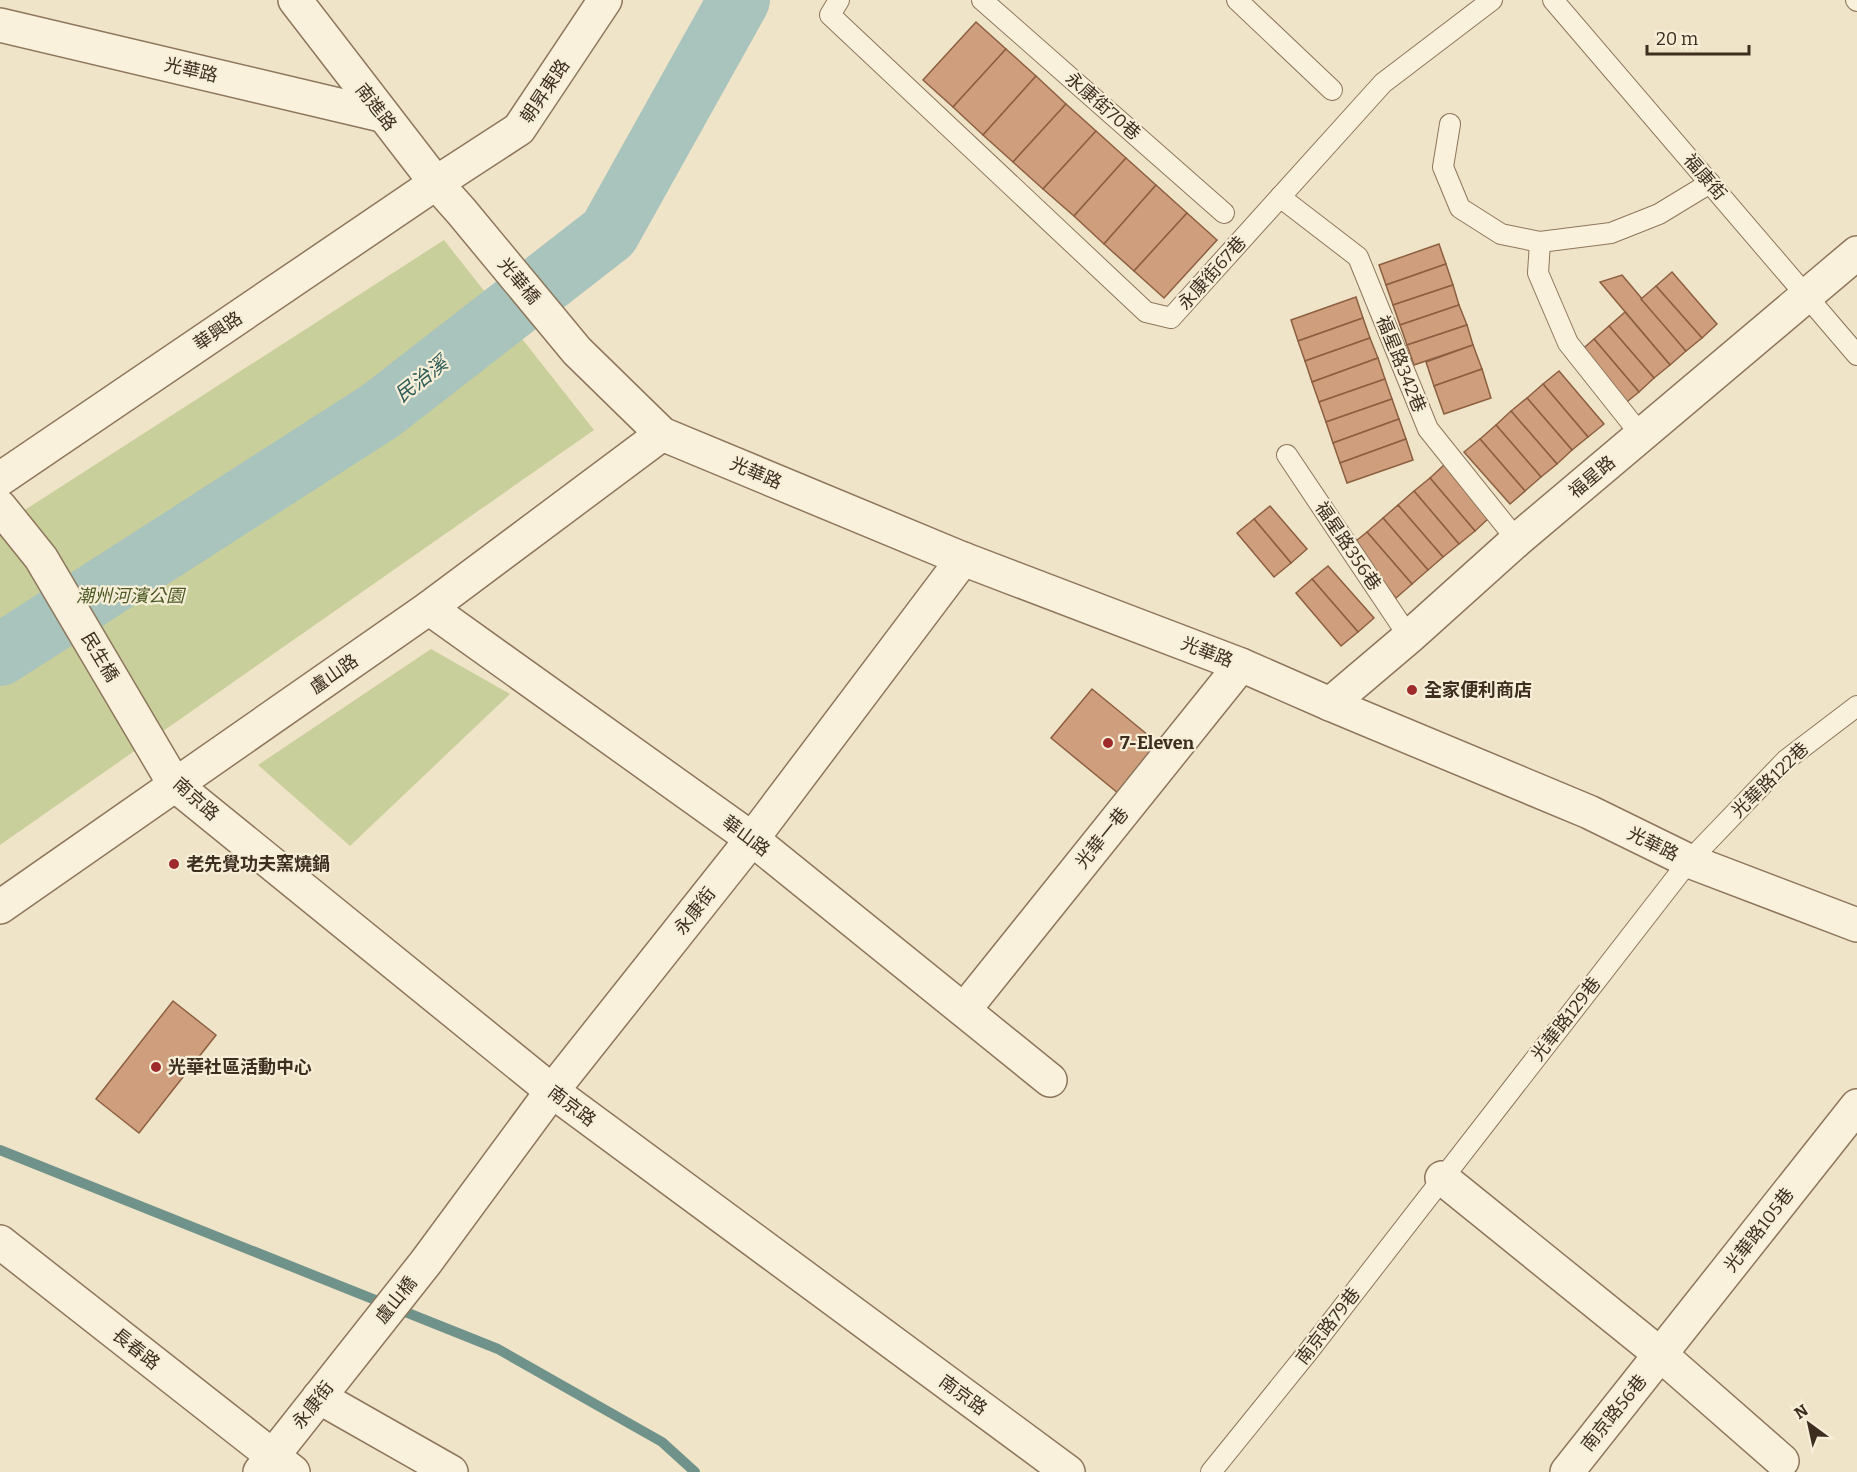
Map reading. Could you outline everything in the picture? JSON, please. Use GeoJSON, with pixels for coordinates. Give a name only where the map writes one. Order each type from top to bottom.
{"type":"FeatureCollection","features":[{"type":"Feature","properties":{"kind":"street","name":"南進路"},"geometry":{"type":"LineString","coordinates":[[295,0],[381,115],[435,183],[461,211]]}},
{"type":"Feature","properties":{"kind":"street","name":"朝昇東路"},"geometry":{"type":"LineString","coordinates":[[435,183],[519,129],[605,0]]}},
{"type":"Feature","properties":{"kind":"street","name":"光華路"},"geometry":{"type":"LineString","coordinates":[[0,25],[381,115]]}},
{"type":"Feature","properties":{"kind":"street","name":"華興路"},"geometry":{"type":"LineString","coordinates":[[0,479],[435,183]]}},
{"type":"Feature","properties":{"kind":"street","name":"光華橋"},"geometry":{"type":"LineString","coordinates":[[461,211],[577,351]]}},
{"type":"Feature","properties":{"kind":"street","name":"福星路"},"geometry":{"type":"LineString","coordinates":[[1330,704],[1517,540],[1857,253]]}},
{"type":"Feature","properties":{"kind":"street","name":"光華路"},"geometry":{"type":"LineString","coordinates":[[577,351],[662,434],[963,559],[1241,665],[1589,812],[1689,861],[1857,926]]}},
{"type":"Feature","properties":{"kind":"street","name":"盧山路"},"geometry":{"type":"LineString","coordinates":[[0,907],[429,608],[662,434]]}},
{"type":"Feature","properties":{"kind":"street","name":"民生橋"},"geometry":{"type":"LineString","coordinates":[[0,507],[41,558],[122,694]]}},
{"type":"Feature","properties":{"kind":"street","name":"永康街"},"geometry":{"type":"LineString","coordinates":[[426,1262],[552,1091],[752,839],[963,559]]}},
{"type":"Feature","properties":{"kind":"street","name":"華山路"},"geometry":{"type":"LineString","coordinates":[[429,608],[752,839],[1050,1080]]}},
{"type":"Feature","properties":{"kind":"street","name":"光華一巷"},"geometry":{"type":"LineString","coordinates":[[964,1010],[1241,665]]}},
{"type":"Feature","properties":{"kind":"street","name":"南京路"},"geometry":{"type":"LineString","coordinates":[[122,694],[175,785],[552,1091],[1068,1472]]}},
{"type":"Feature","properties":{"kind":"street","name":"光華路105巷"},"geometry":{"type":"LineString","coordinates":[[1661,1354],[1857,1106]]}},
{"type":"Feature","properties":{"kind":"street"},"geometry":{"type":"LineString","coordinates":[[1443,1178],[1661,1354],[1782,1461]]}},
{"type":"Feature","properties":{"kind":"street","name":"長春路"},"geometry":{"type":"LineString","coordinates":[[0,1242],[275,1467]]}},
{"type":"Feature","properties":{"kind":"street","name":"盧山橋"},"geometry":{"type":"LineString","coordinates":[[365,1338],[426,1262]]}},
{"type":"Feature","properties":{"kind":"street","name":"永康街"},"geometry":{"type":"LineString","coordinates":[[275,1467],[320,1397],[365,1338]]}},
{"type":"Feature","properties":{"kind":"street","name":"南京路56巷"},"geometry":{"type":"LineString","coordinates":[[1567,1472],[1661,1354]]}},
{"type":"Feature","properties":{"kind":"street"},"geometry":{"type":"LineString","coordinates":[[320,1397],[450,1472]]}},
{"type":"Feature","properties":{"kind":"lane","name":"永康街67巷"},"geometry":{"type":"LineString","coordinates":[[839,0],[830,15],[1146,312],[1171,318],[1383,83],[1492,0]]}},
{"type":"Feature","properties":{"kind":"lane","name":"永康街70巷"},"geometry":{"type":"LineString","coordinates":[[982,0],[1224,213]]}},
{"type":"Feature","properties":{"kind":"lane"},"geometry":{"type":"LineString","coordinates":[[1237,0],[1332,90]]}},
{"type":"Feature","properties":{"kind":"lane","name":"福康街"},"geometry":{"type":"LineString","coordinates":[[1553,0],[1857,355]]}},
{"type":"Feature","properties":{"kind":"lane"},"geometry":{"type":"LineString","coordinates":[[1450,124],[1443,167],[1460,208],[1501,234],[1540,242],[1611,233],[1659,214],[1710,183]]}},
{"type":"Feature","properties":{"kind":"lane","name":"福星路342巷"},"geometry":{"type":"LineString","coordinates":[[1280,197],[1358,257],[1428,429],[1517,540]]}},
{"type":"Feature","properties":{"kind":"lane"},"geometry":{"type":"LineString","coordinates":[[1540,242],[1538,273],[1568,343],[1641,435]]}},
{"type":"Feature","properties":{"kind":"lane","name":"福星路356巷"},"geometry":{"type":"LineString","coordinates":[[1287,455],[1409,637]]}},
{"type":"Feature","properties":{"kind":"lane","name":"光華路122巷"},"geometry":{"type":"LineString","coordinates":[[1689,861],[1786,760],[1857,706]]}},
{"type":"Feature","properties":{"kind":"lane","name":"光華路129巷"},"geometry":{"type":"LineString","coordinates":[[1443,1178],[1689,861]]}},
{"type":"Feature","properties":{"kind":"lane","name":"南京路79巷"},"geometry":{"type":"LineString","coordinates":[[1211,1472],[1308,1352],[1443,1178]]}},
{"type":"Feature","properties":{"kind":"green space","name":"潮州河濱公園"},"geometry":{"type":"Polygon","coordinates":[[[444,240],[594,430],[0,845],[0,526],[444,240]]]}},
{"type":"Feature","properties":{"kind":"green space"},"geometry":{"type":"Polygon","coordinates":[[[431,649],[510,694],[350,846],[258,765],[431,649]]]}},
{"type":"Feature","properties":{"kind":"building"},"geometry":{"type":"Polygon","coordinates":[[[976,22],[1006,49],[953,107],[923,80],[976,22]]]}},
{"type":"Feature","properties":{"kind":"building"},"geometry":{"type":"Polygon","coordinates":[[[1006,49],[1036,76],[983,135],[953,107],[1006,49]]]}},
{"type":"Feature","properties":{"kind":"building"},"geometry":{"type":"Polygon","coordinates":[[[1036,76],[1066,104],[1013,162],[983,135],[1036,76]]]}},
{"type":"Feature","properties":{"kind":"building"},"geometry":{"type":"Polygon","coordinates":[[[1066,104],[1096,131],[1043,189],[1013,162],[1066,104]]]}},
{"type":"Feature","properties":{"kind":"building"},"geometry":{"type":"Polygon","coordinates":[[[1096,131],[1126,158],[1074,216],[1043,189],[1096,131]]]}},
{"type":"Feature","properties":{"kind":"building"},"geometry":{"type":"Polygon","coordinates":[[[1126,158],[1156,185],[1104,244],[1074,216],[1126,158]]]}},
{"type":"Feature","properties":{"kind":"building"},"geometry":{"type":"Polygon","coordinates":[[[1156,185],[1187,213],[1134,271],[1104,244],[1156,185]]]}},
{"type":"Feature","properties":{"kind":"building"},"geometry":{"type":"Polygon","coordinates":[[[1187,213],[1217,240],[1164,298],[1134,271],[1187,213]]]}},
{"type":"Feature","properties":{"kind":"building"},"geometry":{"type":"Polygon","coordinates":[[[1439,244],[1446,264],[1386,285],[1379,265],[1439,244]]]}},
{"type":"Feature","properties":{"kind":"building"},"geometry":{"type":"Polygon","coordinates":[[[1446,264],[1453,285],[1393,305],[1386,285],[1446,264]]]}},
{"type":"Feature","properties":{"kind":"building"},"geometry":{"type":"Polygon","coordinates":[[[1672,272],[1717,324],[1702,338],[1656,286],[1672,272]]]}},
{"type":"Feature","properties":{"kind":"building"},"geometry":{"type":"Polygon","coordinates":[[[1622,275],[1686,351],[1670,365],[1600,282],[1622,275]]]}},
{"type":"Feature","properties":{"kind":"building"},"geometry":{"type":"Polygon","coordinates":[[[1453,285],[1459,305],[1400,325],[1393,305],[1453,285]]]}},
{"type":"Feature","properties":{"kind":"building"},"geometry":{"type":"Polygon","coordinates":[[[1656,286],[1702,338],[1686,351],[1641,299],[1656,286]]]}},
{"type":"Feature","properties":{"kind":"building"},"geometry":{"type":"Polygon","coordinates":[[[1356,297],[1363,318],[1298,341],[1291,320],[1356,297]]]}},
{"type":"Feature","properties":{"kind":"building"},"geometry":{"type":"Polygon","coordinates":[[[1459,305],[1467,325],[1407,345],[1400,325],[1459,305]]]}},
{"type":"Feature","properties":{"kind":"building"},"geometry":{"type":"Polygon","coordinates":[[[1625,312],[1670,365],[1654,378],[1609,326],[1625,312]]]}},
{"type":"Feature","properties":{"kind":"building"},"geometry":{"type":"Polygon","coordinates":[[[1363,318],[1370,338],[1305,361],[1298,341],[1363,318]]]}},
{"type":"Feature","properties":{"kind":"building"},"geometry":{"type":"Polygon","coordinates":[[[1467,325],[1473,345],[1414,365],[1407,345],[1467,325]]]}},
{"type":"Feature","properties":{"kind":"building"},"geometry":{"type":"Polygon","coordinates":[[[1609,326],[1654,378],[1639,392],[1594,339],[1609,326]]]}},
{"type":"Feature","properties":{"kind":"building"},"geometry":{"type":"Polygon","coordinates":[[[1370,338],[1378,358],[1312,382],[1305,361],[1370,338]]]}},
{"type":"Feature","properties":{"kind":"building"},"geometry":{"type":"Polygon","coordinates":[[[1594,339],[1639,392],[1623,405],[1578,353],[1594,339]]]}},
{"type":"Feature","properties":{"kind":"building"},"geometry":{"type":"Polygon","coordinates":[[[1473,345],[1482,369],[1434,386],[1426,362],[1473,345]]]}},
{"type":"Feature","properties":{"kind":"building"},"geometry":{"type":"Polygon","coordinates":[[[1378,358],[1385,379],[1319,402],[1312,382],[1378,358]]]}},
{"type":"Feature","properties":{"kind":"building"},"geometry":{"type":"Polygon","coordinates":[[[1482,369],[1491,398],[1444,414],[1434,386],[1482,369]]]}},
{"type":"Feature","properties":{"kind":"building"},"geometry":{"type":"Polygon","coordinates":[[[1559,371],[1604,424],[1588,437],[1543,384],[1559,371]]]}},
{"type":"Feature","properties":{"kind":"building"},"geometry":{"type":"Polygon","coordinates":[[[1385,379],[1392,399],[1326,422],[1319,402],[1385,379]]]}},
{"type":"Feature","properties":{"kind":"building"},"geometry":{"type":"Polygon","coordinates":[[[1543,384],[1588,437],[1572,450],[1527,398],[1543,384]]]}},
{"type":"Feature","properties":{"kind":"building"},"geometry":{"type":"Polygon","coordinates":[[[1527,398],[1572,450],[1557,464],[1511,411],[1527,398]]]}},
{"type":"Feature","properties":{"kind":"building"},"geometry":{"type":"Polygon","coordinates":[[[1392,399],[1399,419],[1333,443],[1326,422],[1392,399]]]}},
{"type":"Feature","properties":{"kind":"building"},"geometry":{"type":"Polygon","coordinates":[[[1511,411],[1557,464],[1541,477],[1496,425],[1511,411]]]}},
{"type":"Feature","properties":{"kind":"building"},"geometry":{"type":"Polygon","coordinates":[[[1399,419],[1406,439],[1340,463],[1333,443],[1399,419]]]}},
{"type":"Feature","properties":{"kind":"building"},"geometry":{"type":"Polygon","coordinates":[[[1496,425],[1541,477],[1525,491],[1480,439],[1496,425]]]}},
{"type":"Feature","properties":{"kind":"building"},"geometry":{"type":"Polygon","coordinates":[[[1406,439],[1413,460],[1347,483],[1340,463],[1406,439]]]}},
{"type":"Feature","properties":{"kind":"building"},"geometry":{"type":"Polygon","coordinates":[[[1480,439],[1525,491],[1510,504],[1464,452],[1480,439]]]}},
{"type":"Feature","properties":{"kind":"building"},"geometry":{"type":"Polygon","coordinates":[[[1445,464],[1490,517],[1475,531],[1430,478],[1445,464]]]}},
{"type":"Feature","properties":{"kind":"building"},"geometry":{"type":"Polygon","coordinates":[[[1430,478],[1475,531],[1459,544],[1414,491],[1430,478]]]}},
{"type":"Feature","properties":{"kind":"building"},"geometry":{"type":"Polygon","coordinates":[[[1414,491],[1459,544],[1443,557],[1398,505],[1414,491]]]}},
{"type":"Feature","properties":{"kind":"building"},"geometry":{"type":"Polygon","coordinates":[[[1398,505],[1443,557],[1428,570],[1383,518],[1398,505]]]}},
{"type":"Feature","properties":{"kind":"building"},"geometry":{"type":"Polygon","coordinates":[[[1270,506],[1307,549],[1291,563],[1254,519],[1270,506]]]}},
{"type":"Feature","properties":{"kind":"building"},"geometry":{"type":"Polygon","coordinates":[[[1383,518],[1428,570],[1412,584],[1367,532],[1383,518]]]}},
{"type":"Feature","properties":{"kind":"building"},"geometry":{"type":"Polygon","coordinates":[[[1254,519],[1291,563],[1274,577],[1237,533],[1254,519]]]}},
{"type":"Feature","properties":{"kind":"building"},"geometry":{"type":"Polygon","coordinates":[[[1367,532],[1412,584],[1396,598],[1351,545],[1367,532]]]}},
{"type":"Feature","properties":{"kind":"building"},"geometry":{"type":"Polygon","coordinates":[[[1328,566],[1374,618],[1358,632],[1312,579],[1328,566]]]}},
{"type":"Feature","properties":{"kind":"building"},"geometry":{"type":"Polygon","coordinates":[[[1312,579],[1358,632],[1341,646],[1296,593],[1312,579]]]}},
{"type":"Feature","properties":{"kind":"building","name":"7-Eleven"},"geometry":{"type":"Polygon","coordinates":[[[1092,689],[1165,749],[1124,798],[1051,738],[1092,689]]]}},
{"type":"Feature","properties":{"kind":"building","name":"光華社區活動中心"},"geometry":{"type":"Polygon","coordinates":[[[173,1001],[216,1035],[139,1133],[96,1099],[173,1001]]]}},
{"type":"Feature","properties":{"kind":"waterway","name":"民治溪"},"geometry":{"type":"LineString","coordinates":[[0,655],[380,411],[609,233],[739,0]]}},
{"type":"Feature","properties":{"kind":"waterway"},"geometry":{"type":"LineString","coordinates":[[0,1150],[498,1349],[662,1442],[695,1472]]}},
{"type":"Feature","properties":{"kind":"place","name":"全家便利商店"},"geometry":{"type":"Point","coordinates":[1412,690]}},
{"type":"Feature","properties":{"kind":"place","name":"7-Eleven"},"geometry":{"type":"Point","coordinates":[1108,743]}},
{"type":"Feature","properties":{"kind":"place","name":"老先覺功夫窯燒鍋"},"geometry":{"type":"Point","coordinates":[174,864]}},
{"type":"Feature","properties":{"kind":"place","name":"光華社區活動中心"},"geometry":{"type":"Point","coordinates":[156,1067]}}]}
